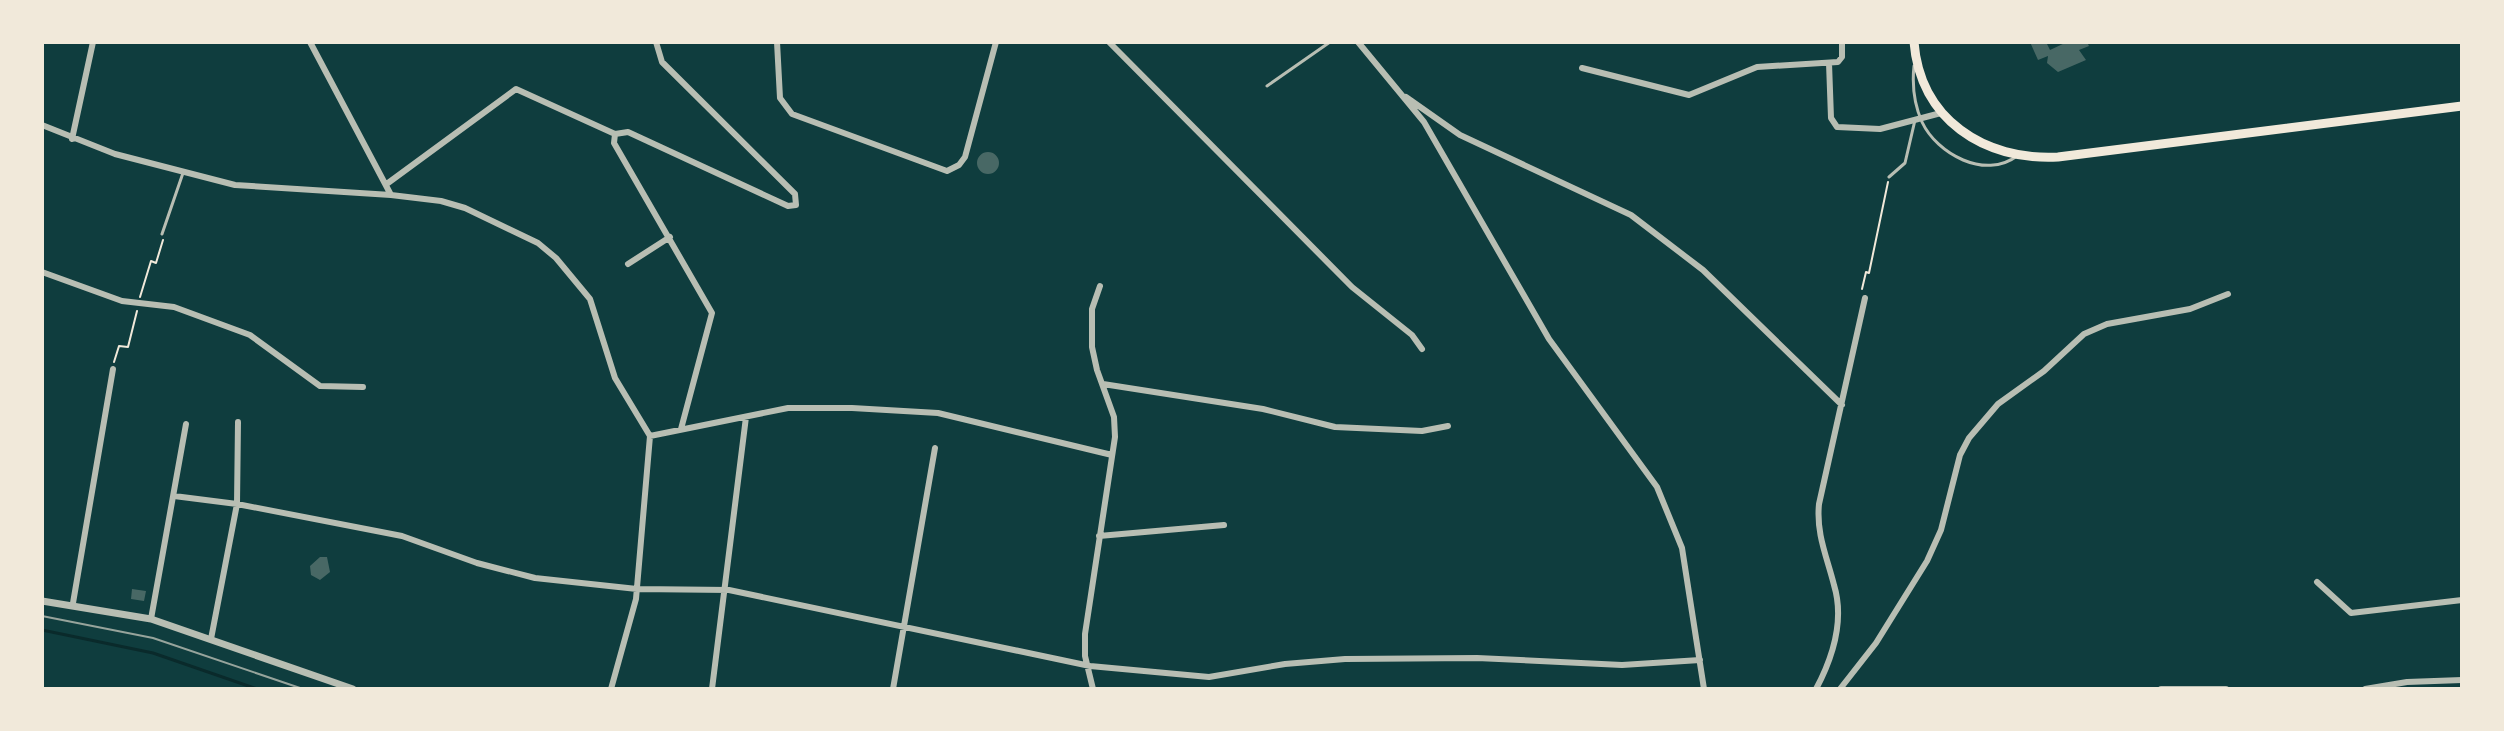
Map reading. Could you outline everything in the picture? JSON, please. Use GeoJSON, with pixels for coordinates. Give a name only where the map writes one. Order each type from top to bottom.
{"type":"FeatureCollection","features":[{"type":"Feature","properties":{"kind":"main road"},"geometry":{"type":"LineString","coordinates":[[1914,42],[1915,58],[1930,96],[1949,124],[1979,144],[2018,156],[2058,157],[2462,106]]}},
{"type":"Feature","properties":{"kind":"street"},"geometry":{"type":"LineString","coordinates":[[72,139],[93,42]]}},
{"type":"Feature","properties":{"kind":"street"},"geometry":{"type":"LineString","coordinates":[[321,42],[312,44],[388,183],[391,195]]}},
{"type":"Feature","properties":{"kind":"street"},"geometry":{"type":"LineString","coordinates":[[388,183],[516,89],[615,134],[628,132],[788,206],[796,205],[795,194],[662,62],[656,42]]}},
{"type":"Feature","properties":{"kind":"street"},"geometry":{"type":"LineString","coordinates":[[777,42],[780,98],[792,114],[947,171],[959,165],[965,157],[996,42]]}},
{"type":"Feature","properties":{"kind":"street"},"geometry":{"type":"LineString","coordinates":[[1109,42],[1342,278],[1412,335],[1422,349]]}},
{"type":"Feature","properties":{"kind":"street"},"geometry":{"type":"LineString","coordinates":[[1358,42],[1431,133],[1549,339],[1657,487],[1682,548],[1704,689]]}},
{"type":"Feature","properties":{"kind":"street"},"geometry":{"type":"LineString","coordinates":[[1582,68],[1689,95],[1757,67],[1841,61],[1842,42]]}},
{"type":"Feature","properties":{"kind":"street"},"geometry":{"type":"LineString","coordinates":[[1829,63],[1831,118],[1837,127],[1880,129],[1941,113]]}},
{"type":"Feature","properties":{"kind":"street"},"geometry":{"type":"LineString","coordinates":[[1394,88],[1460,135],[1631,215],[1703,270],[1842,405]]}},
{"type":"Feature","properties":{"kind":"street"},"geometry":{"type":"LineString","coordinates":[[42,125],[72,139],[183,173],[235,185],[441,201],[465,208],[538,243],[556,258],[590,299],[615,378],[650,436],[637,589],[611,689]]}},
{"type":"Feature","properties":{"kind":"street"},"geometry":{"type":"LineString","coordinates":[[615,134],[614,143],[712,313],[681,429]]}},
{"type":"Feature","properties":{"kind":"street"},"geometry":{"type":"LineString","coordinates":[[628,264],[670,237]]}},
{"type":"Feature","properties":{"kind":"street"},"geometry":{"type":"LineString","coordinates":[[42,272],[112,298],[174,307],[259,339],[320,386],[363,387]]}},
{"type":"Feature","properties":{"kind":"street"},"geometry":{"type":"LineString","coordinates":[[1093,689],[1090,666],[1085,656],[1085,634],[1115,422],[1097,370],[1092,338],[1092,309],[1100,286]]}},
{"type":"Feature","properties":{"kind":"street"},"geometry":{"type":"LineString","coordinates":[[1840,689],[1876,643],[1927,561],[1941,530],[1960,455],[1969,438],[2003,399],[2044,371],[2084,334],[2107,324],[2190,309],[2228,294]]}},
{"type":"Feature","properties":{"kind":"street"},"geometry":{"type":"LineString","coordinates":[[1816,689],[1838,624],[1836,592],[1817,519],[1863,297]]}},
{"type":"Feature","properties":{"kind":"street"},"geometry":{"type":"LineString","coordinates":[[73,603],[113,369]]}},
{"type":"Feature","properties":{"kind":"street"},"geometry":{"type":"LineString","coordinates":[[1103,384],[1263,409],[1335,427],[1422,431],[1448,426]]}},
{"type":"Feature","properties":{"kind":"street"},"geometry":{"type":"LineString","coordinates":[[650,436],[788,408],[938,413],[1112,455]]}},
{"type":"Feature","properties":{"kind":"street"},"geometry":{"type":"LineString","coordinates":[[712,689],[746,417]]}},
{"type":"Feature","properties":{"kind":"street"},"geometry":{"type":"LineString","coordinates":[[211,639],[237,504],[238,422]]}},
{"type":"Feature","properties":{"kind":"street"},"geometry":{"type":"LineString","coordinates":[[151,619],[186,424]]}},
{"type":"Feature","properties":{"kind":"street"},"geometry":{"type":"LineString","coordinates":[[893,689],[935,448]]}},
{"type":"Feature","properties":{"kind":"street"},"geometry":{"type":"LineString","coordinates":[[174,496],[237,504],[402,536],[505,571],[637,589],[724,590],[1090,666],[1209,677],[1285,664],[1345,659],[1477,658],[1622,665],[1700,660]]}},
{"type":"Feature","properties":{"kind":"street"},"geometry":{"type":"LineString","coordinates":[[1099,536],[1224,525]]}},
{"type":"Feature","properties":{"kind":"street"},"geometry":{"type":"LineString","coordinates":[[2317,582],[2351,613],[2462,600]]}},
{"type":"Feature","properties":{"kind":"street"},"geometry":{"type":"LineString","coordinates":[[42,601],[73,603],[151,619],[353,689]]}},
{"type":"Feature","properties":{"kind":"street"},"geometry":{"type":"LineString","coordinates":[[2365,689],[2407,682],[2462,680]]}},
{"type":"Feature","properties":{"kind":"street"},"geometry":{"type":"LineString","coordinates":[[2161,689],[2226,689]]}},
{"type":"Feature","properties":{"kind":"lane"},"geometry":{"type":"LineString","coordinates":[[1267,86],[1330,42]]}},
{"type":"Feature","properties":{"kind":"lane"},"geometry":{"type":"LineString","coordinates":[[1889,177],[1905,163],[1918,119],[1913,88],[1915,58]]}},
{"type":"Feature","properties":{"kind":"lane"},"geometry":{"type":"LineString","coordinates":[[1918,119],[1938,142],[1968,164],[1979,166],[2006,162],[2018,156]]}},
{"type":"Feature","properties":{"kind":"lane"},"geometry":{"type":"LineString","coordinates":[[162,237],[183,173]]}},
{"type":"Feature","properties":{"kind":"path"},"geometry":{"type":"LineString","coordinates":[[1863,297],[1889,177]]}},
{"type":"Feature","properties":{"kind":"path"},"geometry":{"type":"LineString","coordinates":[[139,301],[151,261],[156,263],[162,237]]}},
{"type":"Feature","properties":{"kind":"path"},"geometry":{"type":"LineString","coordinates":[[113,369],[119,346],[128,347],[137,311]]}},
{"type":"Feature","properties":{"kind":"building"},"geometry":{"type":"Polygon","coordinates":[[[2030,42],[2046,42],[2050,50],[2067,42],[2087,42],[2089,46],[2079,50],[2086,60],[2058,72],[2047,63],[2048,56],[2038,60],[2030,42]]]}},
{"type":"Feature","properties":{"kind":"building"},"geometry":{"type":"Polygon","coordinates":[[[988,152],[996,155],[999,163],[996,171],[988,174],[980,171],[977,163],[980,155],[988,152]]]}},
{"type":"Feature","properties":{"kind":"building"},"geometry":{"type":"Polygon","coordinates":[[[320,557],[327,557],[330,572],[320,580],[311,575],[310,566],[320,557]]]}},
{"type":"Feature","properties":{"kind":"building"},"geometry":{"type":"Polygon","coordinates":[[[132,589],[146,591],[144,601],[131,599],[132,589]]]}},
{"type":"Feature","properties":{"kind":"waterway"},"geometry":{"type":"LineString","coordinates":[[42,630],[153,653],[257,689]]}},
{"type":"Feature","properties":{"kind":"tram line"},"geometry":{"type":"LineString","coordinates":[[42,616],[153,638],[303,689]]}}]}
